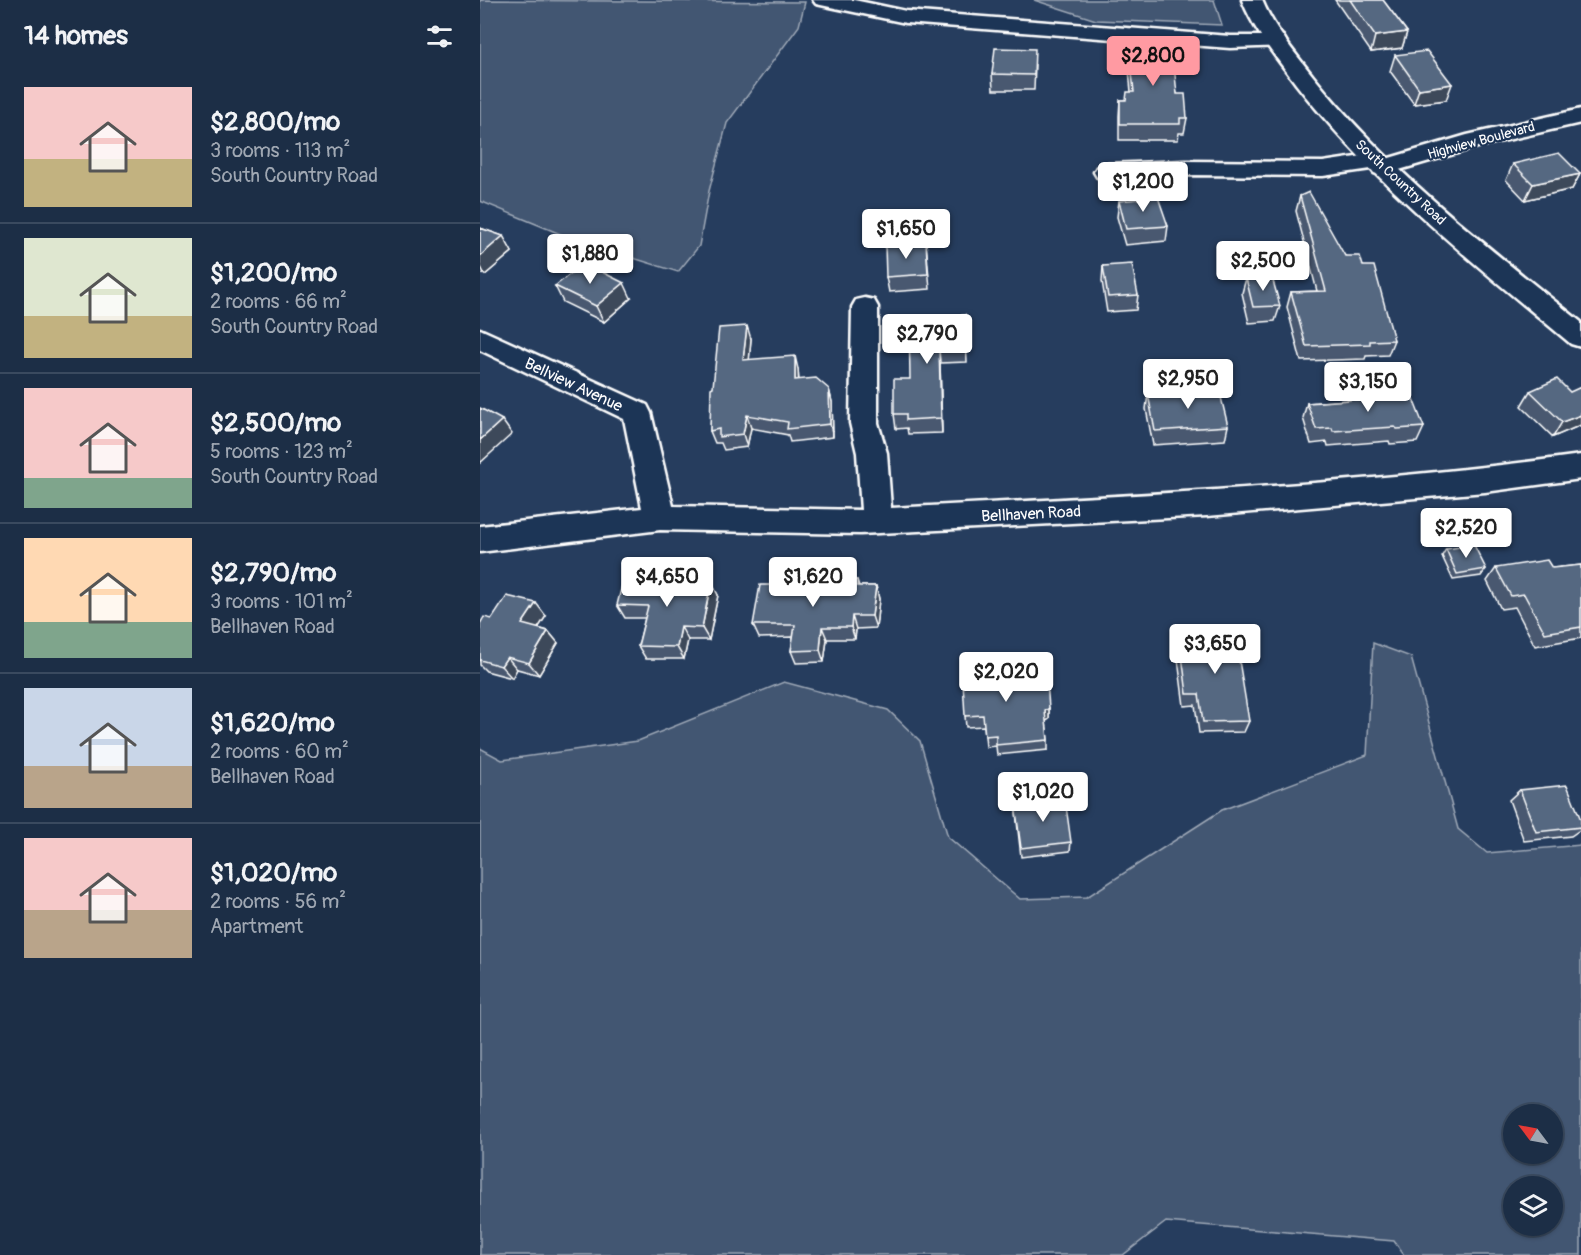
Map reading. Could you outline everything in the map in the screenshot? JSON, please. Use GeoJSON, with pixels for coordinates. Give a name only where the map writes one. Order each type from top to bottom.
{"type":"FeatureCollection","features":[{"type":"Feature","properties":{"kind":"street"},"geometry":{"type":"LineString","coordinates":[[823,0],[906,17],[1230,42],[1275,41]]}},
{"type":"Feature","properties":{"kind":"street","name":"South Country Road"},"geometry":{"type":"LineString","coordinates":[[1252,0],[1259,19],[1322,105],[1379,165],[1581,338]]}},
{"type":"Feature","properties":{"kind":"street","name":"Highview Boulevard"},"geometry":{"type":"LineString","coordinates":[[1106,172],[1186,168],[1323,169],[1379,165],[1581,116]]}},
{"type":"Feature","properties":{"kind":"street"},"geometry":{"type":"LineString","coordinates":[[866,307],[864,423],[872,453],[877,521]]}},
{"type":"Feature","properties":{"kind":"street","name":"Bellview Avenue"},"geometry":{"type":"LineString","coordinates":[[480,339],[637,413],[660,518]]}},
{"type":"Feature","properties":{"kind":"street","name":"Bellhaven Road"},"geometry":{"type":"LineString","coordinates":[[480,538],[660,518],[877,521],[1207,504],[1485,480],[1581,467]]}},
{"type":"Feature","properties":{"kind":"shaded area"},"geometry":{"type":"Polygon","coordinates":[[[480,0],[805,2],[799,26],[727,123],[709,191],[699,246],[678,272],[575,240],[480,201],[480,0]]]}},
{"type":"Feature","properties":{"kind":"shaded area"},"geometry":{"type":"Polygon","coordinates":[[[1034,0],[1214,0],[1222,25],[1096,20],[1034,0]]]}},
{"type":"Feature","properties":{"kind":"shaded area"},"geometry":{"type":"Polygon","coordinates":[[[1373,643],[1411,657],[1458,829],[1487,853],[1581,845],[1581,1255],[1404,1255],[1394,1241],[1166,1222],[1123,1255],[480,1255],[480,748],[502,760],[638,741],[784,682],[888,710],[920,741],[948,837],[1020,899],[1087,897],[1222,810],[1367,755],[1373,643]]]}},
{"type":"Feature","properties":{"kind":"building"},"geometry":{"type":"Polygon","coordinates":[[[1350,0],[1383,0],[1407,32],[1375,36],[1350,0]]]}},
{"type":"Feature","properties":{"kind":"building"},"geometry":{"type":"Polygon","coordinates":[[[1138,40],[1165,40],[1166,46],[1172,46],[1177,94],[1185,94],[1187,118],[1180,118],[1180,124],[1120,124],[1120,100],[1126,100],[1127,92],[1134,92],[1129,43],[1138,43],[1138,40]]]}},
{"type":"Feature","properties":{"kind":"building"},"geometry":{"type":"Polygon","coordinates":[[[995,48],[1035,49],[1034,75],[992,74],[995,48]]]}},
{"type":"Feature","properties":{"kind":"building"},"geometry":{"type":"Polygon","coordinates":[[[1427,51],[1452,84],[1419,89],[1395,55],[1427,51]]]}},
{"type":"Feature","properties":{"kind":"building"},"geometry":{"type":"Polygon","coordinates":[[[1559,153],[1580,174],[1533,184],[1513,164],[1559,153]]]}},
{"type":"Feature","properties":{"kind":"building"},"geometry":{"type":"Polygon","coordinates":[[[1309,192],[1345,256],[1360,256],[1363,266],[1374,266],[1394,340],[1370,341],[1370,344],[1306,346],[1291,292],[1326,291],[1300,196],[1309,192]]]}},
{"type":"Feature","properties":{"kind":"building"},"geometry":{"type":"Polygon","coordinates":[[[1158,197],[1168,226],[1126,229],[1119,201],[1158,197]]]}},
{"type":"Feature","properties":{"kind":"building"},"geometry":{"type":"Polygon","coordinates":[[[480,228],[503,236],[480,256],[480,228]]]}},
{"type":"Feature","properties":{"kind":"building"},"geometry":{"type":"Polygon","coordinates":[[[926,242],[928,274],[886,277],[885,245],[926,242]]]}},
{"type":"Feature","properties":{"kind":"building"},"geometry":{"type":"Polygon","coordinates":[[[584,263],[624,283],[596,306],[555,286],[584,263]]]}},
{"type":"Feature","properties":{"kind":"building"},"geometry":{"type":"Polygon","coordinates":[[[1132,264],[1138,295],[1108,297],[1103,266],[1132,264]]]}},
{"type":"Feature","properties":{"kind":"building"},"geometry":{"type":"Polygon","coordinates":[[[1272,277],[1280,306],[1253,307],[1246,278],[1272,277]]]}},
{"type":"Feature","properties":{"kind":"building"},"geometry":{"type":"Polygon","coordinates":[[[965,315],[966,347],[939,348],[941,418],[906,420],[906,414],[894,414],[894,379],[910,379],[909,318],[965,315]]]}},
{"type":"Feature","properties":{"kind":"building"},"geometry":{"type":"Polygon","coordinates":[[[747,326],[743,360],[795,356],[795,380],[816,378],[829,389],[830,424],[787,429],[788,422],[747,415],[743,434],[719,437],[719,429],[710,431],[711,388],[713,387],[719,328],[747,326]]]}},
{"type":"Feature","properties":{"kind":"building"},"geometry":{"type":"Polygon","coordinates":[[[1557,379],[1570,392],[1581,387],[1581,415],[1562,422],[1530,391],[1557,379]]]}},
{"type":"Feature","properties":{"kind":"building"},"geometry":{"type":"Polygon","coordinates":[[[1219,389],[1228,426],[1155,431],[1148,394],[1219,389]]]}},
{"type":"Feature","properties":{"kind":"building"},"geometry":{"type":"Polygon","coordinates":[[[1410,391],[1424,427],[1333,431],[1332,428],[1316,429],[1307,403],[1350,400],[1349,396],[1410,391]]]}},
{"type":"Feature","properties":{"kind":"building"},"geometry":{"type":"Polygon","coordinates":[[[480,408],[502,420],[480,440],[480,408]]]}},
{"type":"Feature","properties":{"kind":"building"},"geometry":{"type":"Polygon","coordinates":[[[1474,545],[1486,569],[1457,574],[1446,549],[1474,545]]]}},
{"type":"Feature","properties":{"kind":"building"},"geometry":{"type":"Polygon","coordinates":[[[1547,560],[1552,568],[1581,565],[1581,627],[1545,633],[1524,594],[1511,596],[1496,568],[1547,560]]]}},
{"type":"Feature","properties":{"kind":"building"},"geometry":{"type":"Polygon","coordinates":[[[811,580],[857,580],[857,586],[876,586],[872,616],[852,616],[851,627],[822,627],[820,650],[791,651],[795,625],[753,625],[760,585],[811,585],[811,580]]]}},
{"type":"Feature","properties":{"kind":"building"},"geometry":{"type":"Polygon","coordinates":[[[623,581],[711,582],[702,628],[681,627],[677,647],[638,646],[648,606],[617,605],[623,581]]]}},
{"type":"Feature","properties":{"kind":"building"},"geometry":{"type":"Polygon","coordinates":[[[507,596],[536,603],[522,624],[548,631],[529,663],[507,657],[501,666],[480,660],[480,624],[484,617],[492,619],[507,596]]]}},
{"type":"Feature","properties":{"kind":"building"},"geometry":{"type":"Polygon","coordinates":[[[1234,630],[1249,721],[1203,722],[1199,694],[1187,694],[1179,632],[1234,630]]]}},
{"type":"Feature","properties":{"kind":"building"},"geometry":{"type":"Polygon","coordinates":[[[1008,662],[1009,675],[1030,674],[1031,682],[1047,681],[1049,708],[1045,711],[1048,740],[996,745],[996,735],[985,736],[983,715],[965,716],[962,665],[1008,662]]]}},
{"type":"Feature","properties":{"kind":"building"},"geometry":{"type":"Polygon","coordinates":[[[1567,785],[1581,820],[1581,827],[1536,832],[1520,790],[1567,785]]]}},
{"type":"Feature","properties":{"kind":"building"},"geometry":{"type":"Polygon","coordinates":[[[1065,799],[1071,842],[1021,848],[1015,804],[1065,799]]]}}]}
